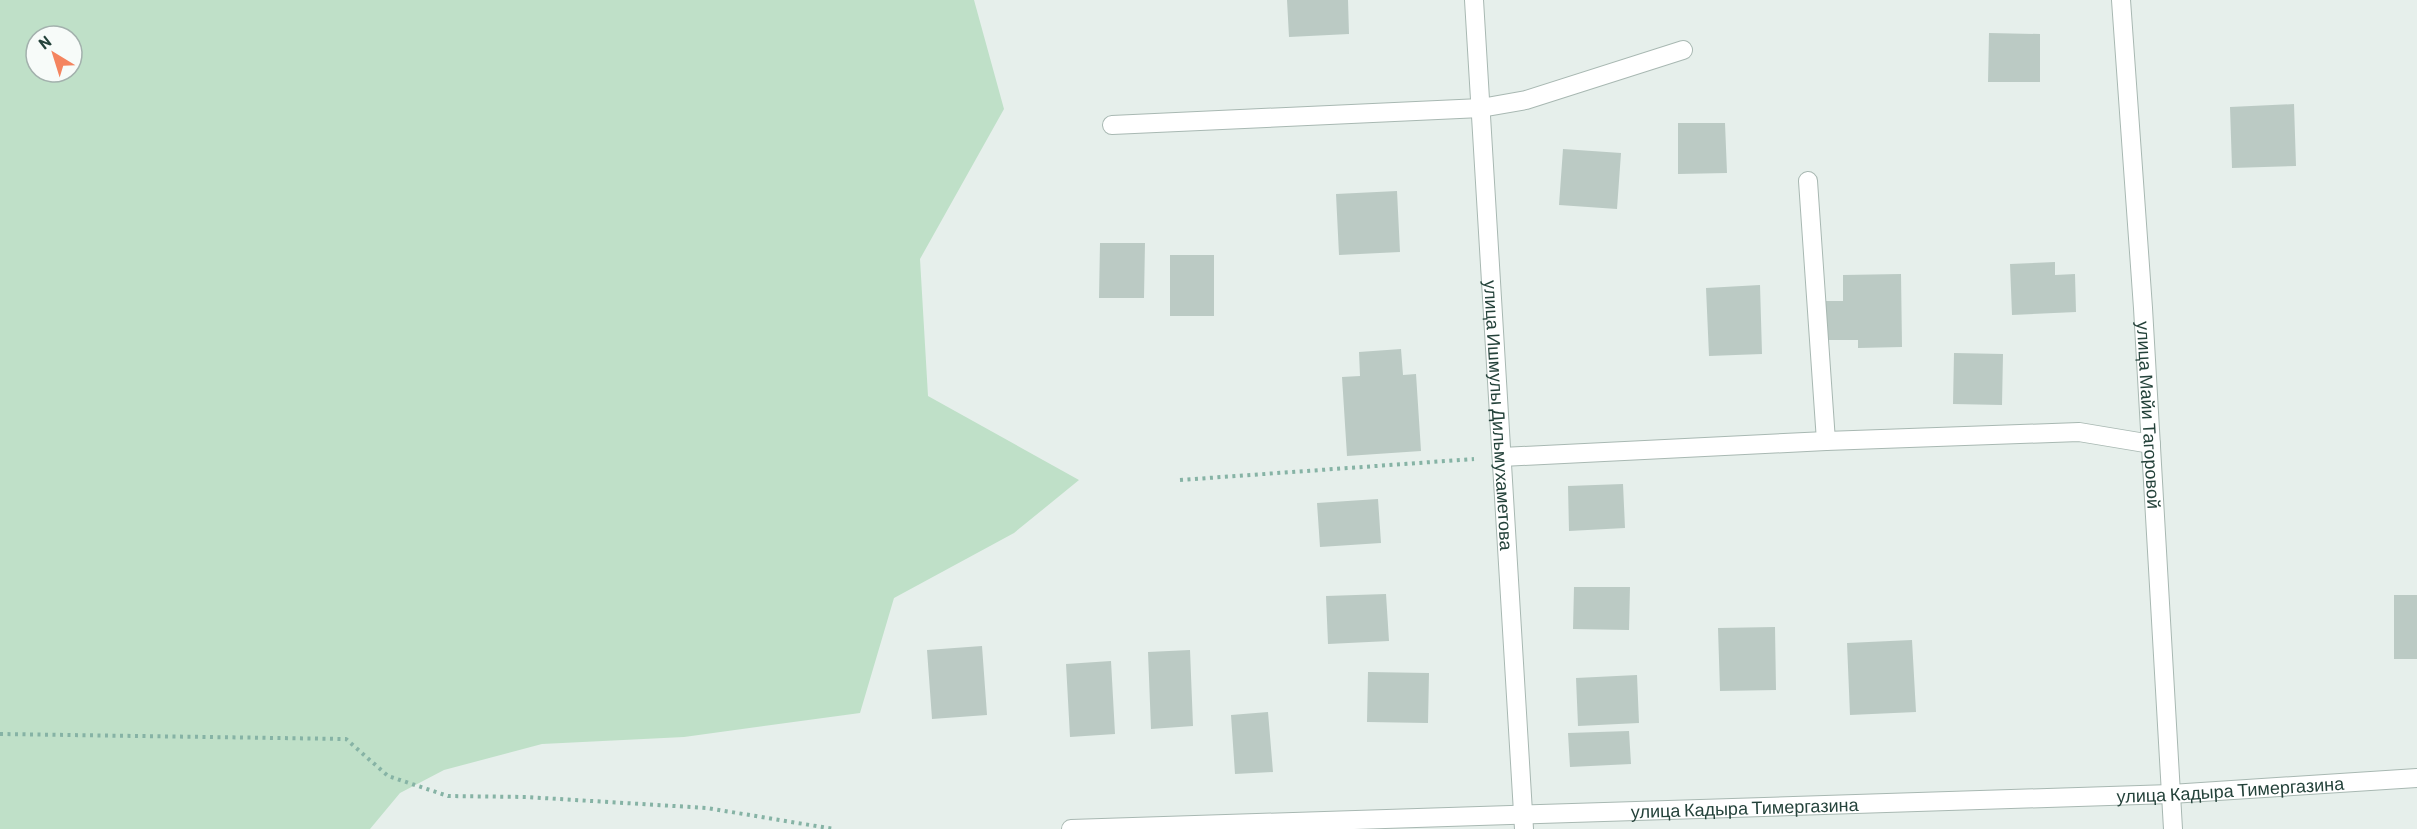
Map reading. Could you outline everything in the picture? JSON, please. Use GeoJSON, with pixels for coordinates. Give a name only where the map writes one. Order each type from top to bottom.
{"type":"FeatureCollection","features":[{"type":"Feature","properties":{"kind":"street","name":"улица Ишмулы Дильмухаметова"},"geometry":{"type":"LineString","coordinates":[[1474,0],[1524,823]]}},
{"type":"Feature","properties":{"kind":"street","name":"улица Майи Тагоровой"},"geometry":{"type":"LineString","coordinates":[[2121,0],[2151,444],[2173,829]]}},
{"type":"Feature","properties":{"kind":"street"},"geometry":{"type":"LineString","coordinates":[[1112,125],[1481,108],[1526,100],[1683,50]]}},
{"type":"Feature","properties":{"kind":"street"},"geometry":{"type":"LineString","coordinates":[[1808,181],[1826,441]]}},
{"type":"Feature","properties":{"kind":"street"},"geometry":{"type":"LineString","coordinates":[[1502,457],[1826,441],[2079,432],[2151,444]]}},
{"type":"Feature","properties":{"kind":"street","name":"улица Кадыра Тимергазина"},"geometry":{"type":"LineString","coordinates":[[1071,829],[1524,823],[2171,794],[2417,778]]}},
{"type":"Feature","properties":{"kind":"path"},"geometry":{"type":"LineString","coordinates":[[1180,480],[1502,457]]}},
{"type":"Feature","properties":{"kind":"path"},"geometry":{"type":"LineString","coordinates":[[0,734],[346,739],[388,776],[448,796],[526,797],[707,808],[834,829]]}},
{"type":"Feature","properties":{"kind":"green space"},"geometry":{"type":"Polygon","coordinates":[[[0,0],[974,0],[1004,109],[920,259],[928,396],[1079,480],[1014,533],[894,598],[860,713],[684,737],[542,744],[444,770],[400,793],[370,829],[0,829],[0,0]]]}},
{"type":"Feature","properties":{"kind":"building"},"geometry":{"type":"Polygon","coordinates":[[[1287,0],[1348,0],[1349,34],[1289,37],[1287,0]]]}},
{"type":"Feature","properties":{"kind":"building"},"geometry":{"type":"Polygon","coordinates":[[[1989,33],[2040,34],[2040,82],[1988,82],[1989,33]]]}},
{"type":"Feature","properties":{"kind":"building"},"geometry":{"type":"Polygon","coordinates":[[[2294,104],[2296,166],[2232,168],[2230,107],[2294,104]]]}},
{"type":"Feature","properties":{"kind":"building"},"geometry":{"type":"Polygon","coordinates":[[[1678,123],[1725,123],[1727,173],[1678,174],[1678,123]]]}},
{"type":"Feature","properties":{"kind":"building"},"geometry":{"type":"Polygon","coordinates":[[[1563,149],[1621,153],[1617,209],[1559,205],[1563,149]]]}},
{"type":"Feature","properties":{"kind":"building"},"geometry":{"type":"Polygon","coordinates":[[[1397,191],[1400,252],[1339,255],[1336,194],[1397,191]]]}},
{"type":"Feature","properties":{"kind":"building"},"geometry":{"type":"Polygon","coordinates":[[[1100,243],[1145,243],[1144,298],[1099,298],[1100,243]]]}},
{"type":"Feature","properties":{"kind":"building"},"geometry":{"type":"Polygon","coordinates":[[[1170,255],[1214,255],[1214,316],[1170,316],[1170,255]]]}},
{"type":"Feature","properties":{"kind":"building"},"geometry":{"type":"Polygon","coordinates":[[[2055,262],[2055,275],[2075,274],[2076,312],[2012,315],[2010,264],[2055,262]]]}},
{"type":"Feature","properties":{"kind":"building"},"geometry":{"type":"Polygon","coordinates":[[[1901,274],[1902,347],[1858,348],[1858,340],[1823,340],[1822,301],[1843,301],[1843,275],[1901,274]]]}},
{"type":"Feature","properties":{"kind":"building"},"geometry":{"type":"Polygon","coordinates":[[[1760,285],[1762,354],[1709,356],[1706,288],[1760,285]]]}},
{"type":"Feature","properties":{"kind":"building"},"geometry":{"type":"Polygon","coordinates":[[[1401,349],[1403,375],[1416,374],[1421,451],[1347,456],[1342,377],[1360,376],[1359,352],[1401,349]]]}},
{"type":"Feature","properties":{"kind":"building"},"geometry":{"type":"Polygon","coordinates":[[[1954,353],[2003,354],[2002,405],[1953,404],[1954,353]]]}},
{"type":"Feature","properties":{"kind":"building"},"geometry":{"type":"Polygon","coordinates":[[[1623,484],[1625,528],[1569,531],[1568,486],[1623,484]]]}},
{"type":"Feature","properties":{"kind":"building"},"geometry":{"type":"Polygon","coordinates":[[[1378,499],[1381,543],[1320,547],[1317,503],[1378,499]]]}},
{"type":"Feature","properties":{"kind":"building"},"geometry":{"type":"Polygon","coordinates":[[[1574,587],[1630,587],[1629,630],[1573,629],[1574,587]]]}},
{"type":"Feature","properties":{"kind":"building"},"geometry":{"type":"Polygon","coordinates":[[[1386,594],[1389,641],[1328,644],[1326,596],[1386,594]]]}},
{"type":"Feature","properties":{"kind":"building"},"geometry":{"type":"Polygon","coordinates":[[[2394,595],[2417,595],[2417,659],[2394,659],[2394,595]]]}},
{"type":"Feature","properties":{"kind":"building"},"geometry":{"type":"Polygon","coordinates":[[[1775,627],[1776,690],[1720,691],[1718,628],[1775,627]]]}},
{"type":"Feature","properties":{"kind":"building"},"geometry":{"type":"Polygon","coordinates":[[[1912,640],[1916,712],[1850,715],[1847,643],[1912,640]]]}},
{"type":"Feature","properties":{"kind":"building"},"geometry":{"type":"Polygon","coordinates":[[[982,646],[987,715],[932,719],[927,650],[982,646]]]}},
{"type":"Feature","properties":{"kind":"building"},"geometry":{"type":"Polygon","coordinates":[[[1190,650],[1193,726],[1151,729],[1148,652],[1190,650]]]}},
{"type":"Feature","properties":{"kind":"building"},"geometry":{"type":"Polygon","coordinates":[[[1111,661],[1115,734],[1070,737],[1066,664],[1111,661]]]}},
{"type":"Feature","properties":{"kind":"building"},"geometry":{"type":"Polygon","coordinates":[[[1368,672],[1429,673],[1428,723],[1367,722],[1368,672]]]}},
{"type":"Feature","properties":{"kind":"building"},"geometry":{"type":"Polygon","coordinates":[[[1637,675],[1639,723],[1578,726],[1576,678],[1637,675]]]}},
{"type":"Feature","properties":{"kind":"building"},"geometry":{"type":"Polygon","coordinates":[[[1268,712],[1273,772],[1235,774],[1231,715],[1268,712]]]}},
{"type":"Feature","properties":{"kind":"building"},"geometry":{"type":"Polygon","coordinates":[[[1629,731],[1631,764],[1570,767],[1568,733],[1629,731]]]}}]}
